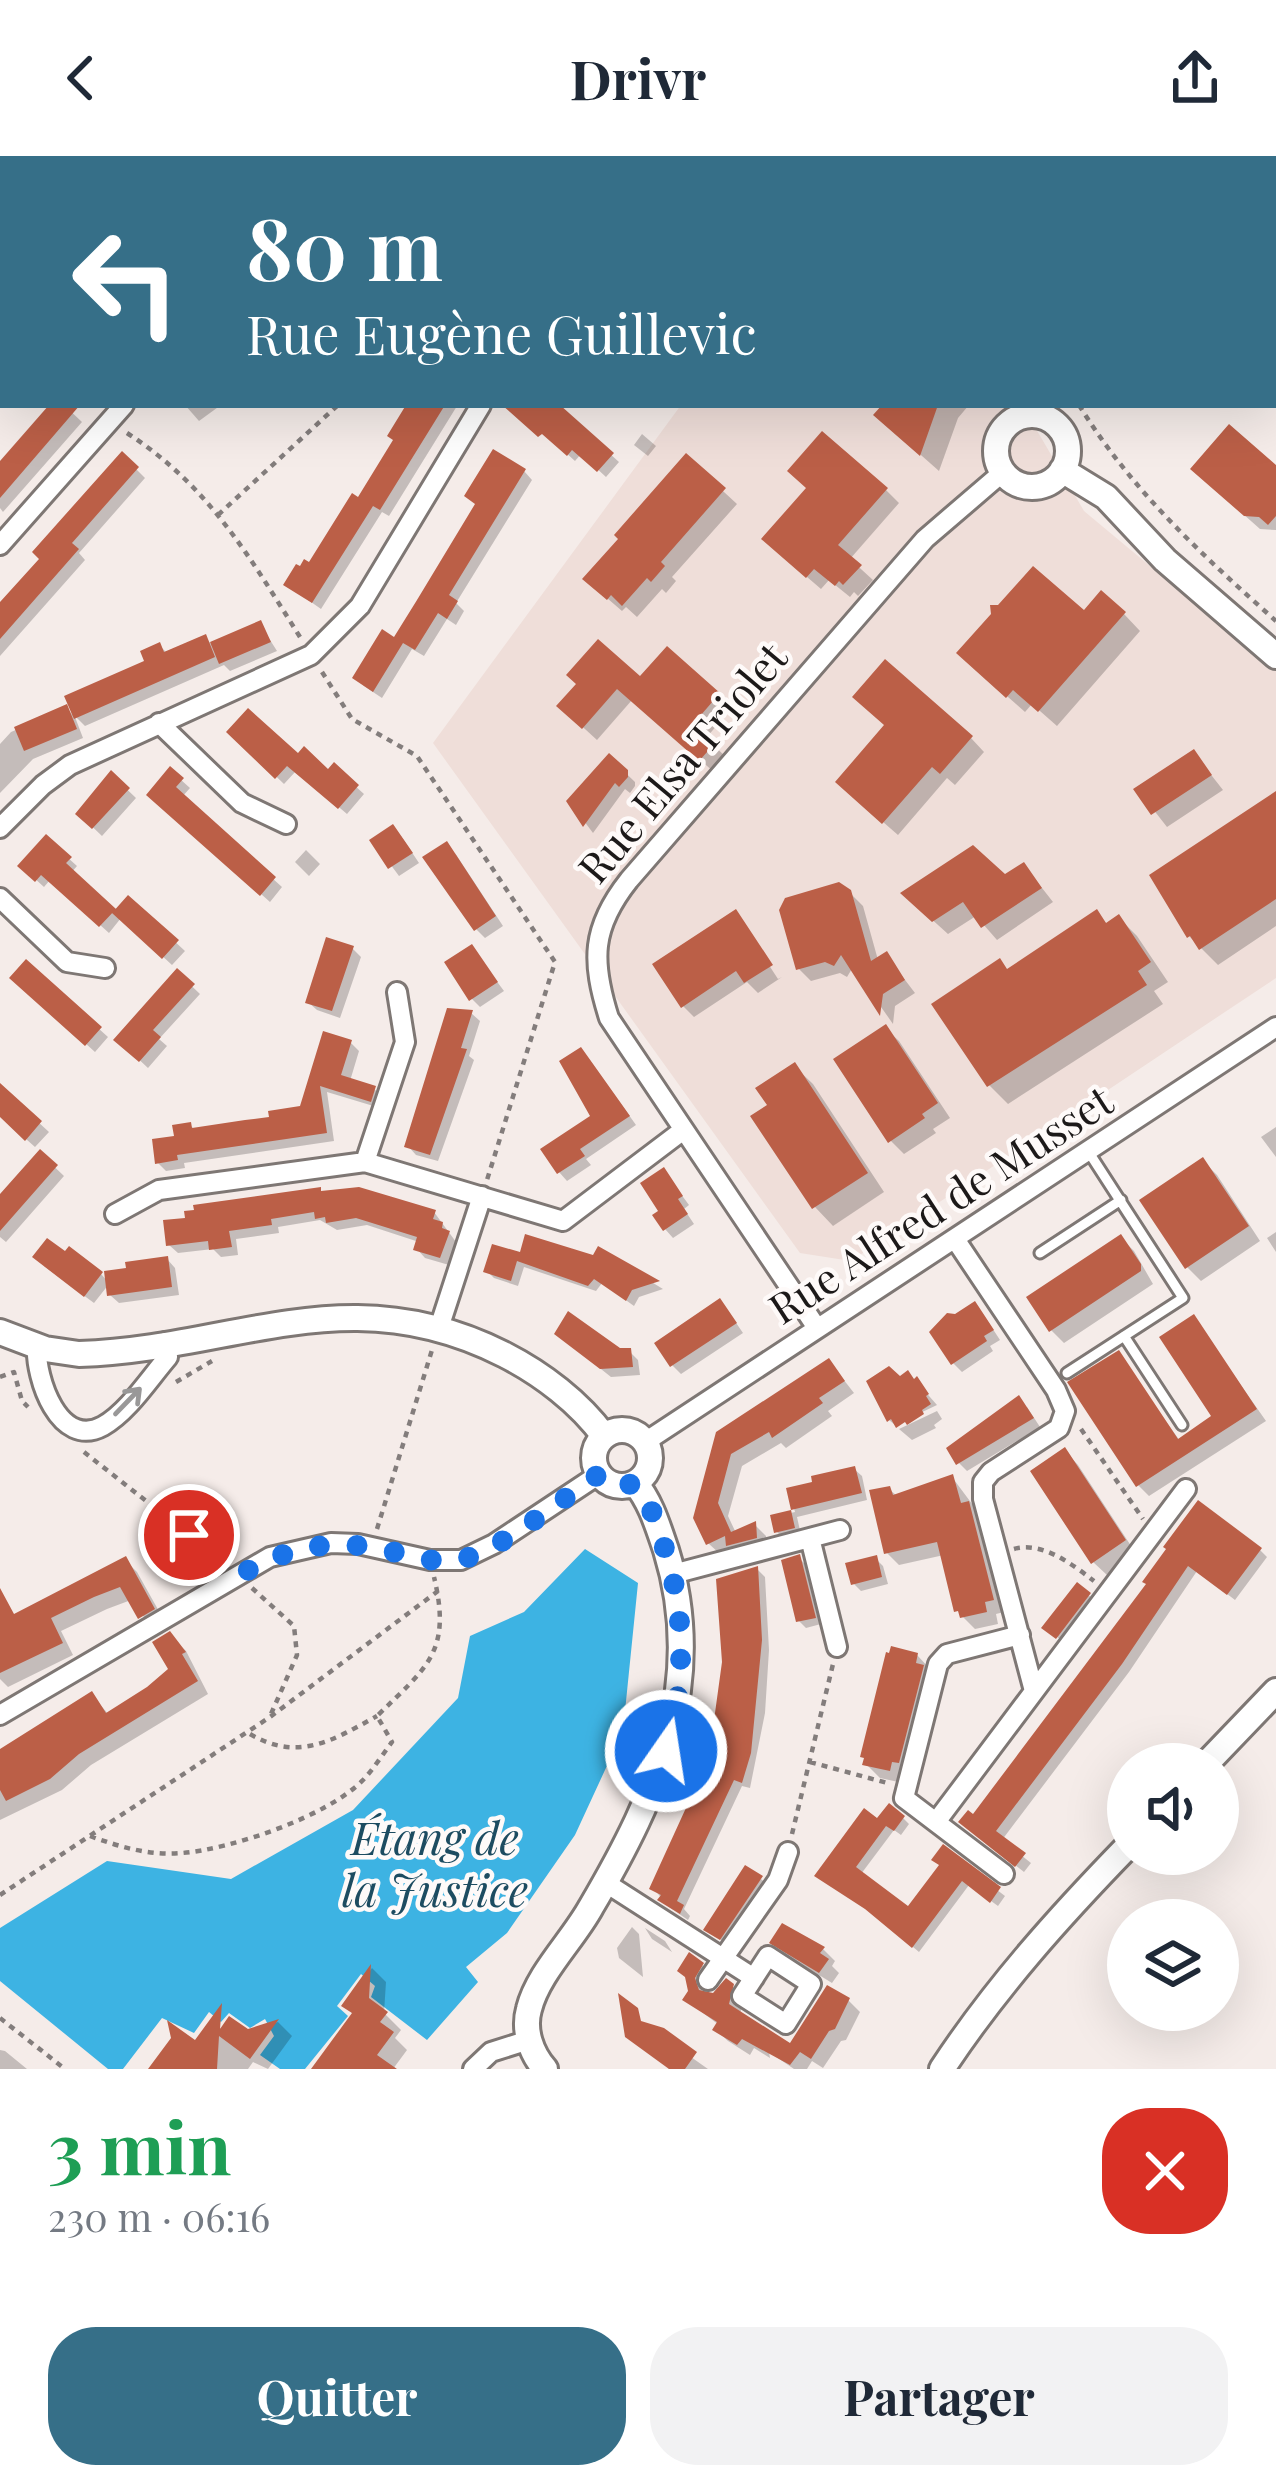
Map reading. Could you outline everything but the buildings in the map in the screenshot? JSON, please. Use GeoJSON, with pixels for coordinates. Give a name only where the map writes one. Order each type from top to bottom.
{"type":"FeatureCollection","features":[{"type":"Feature","properties":{"kind":"street"},"geometry":{"type":"LineString","coordinates":[[0,545],[121,408]]}},
{"type":"Feature","properties":{"kind":"street"},"geometry":{"type":"LineString","coordinates":[[0,829],[70,765],[311,655],[360,606],[480,408]]}},
{"type":"Feature","properties":{"kind":"street"},"geometry":{"type":"LineString","coordinates":[[1027,410],[1039,416],[1059,427],[1068,448],[1062,470],[1045,485],[1033,487],[1011,480],[997,461],[999,436],[1027,410]]}},
{"type":"Feature","properties":{"kind":"street"},"geometry":{"type":"LineString","coordinates":[[1062,470],[1106,497],[1165,560],[1276,656]]}},
{"type":"Feature","properties":{"kind":"street","name":"Rue Elsa Triolet"},"geometry":{"type":"LineString","coordinates":[[818,1328],[609,1018],[598,983],[596,954],[607,908],[926,539],[1003,472]]}},
{"type":"Feature","properties":{"kind":"street"},"geometry":{"type":"LineString","coordinates":[[159,723],[242,802],[286,824]]}},
{"type":"Feature","properties":{"kind":"street"},"geometry":{"type":"LineString","coordinates":[[0,898],[67,962],[105,968]]}},
{"type":"Feature","properties":{"kind":"street"},"geometry":{"type":"LineString","coordinates":[[365,1162],[405,1042],[397,992]]}},
{"type":"Feature","properties":{"kind":"street","name":"Rue Alfred de Musset"},"geometry":{"type":"LineString","coordinates":[[645,1442],[1276,1027]]}},
{"type":"Feature","properties":{"kind":"street"},"geometry":{"type":"LineString","coordinates":[[116,1214],[159,1190],[365,1162],[563,1221],[682,1131]]}},
{"type":"Feature","properties":{"kind":"street"},"geometry":{"type":"LineString","coordinates":[[439,1328],[482,1196]]}},
{"type":"Feature","properties":{"kind":"street"},"geometry":{"type":"LineString","coordinates":[[955,1239],[1056,1390],[1065,1412],[1059,1428],[983,1482],[983,1499],[1034,1691]]}},
{"type":"Feature","properties":{"kind":"street"},"geometry":{"type":"LineString","coordinates":[[0,1332],[37,1347],[102,1353],[303,1318],[388,1318],[476,1340],[553,1384],[604,1436]]}},
{"type":"Feature","properties":{"kind":"street"},"geometry":{"type":"LineString","coordinates":[[37,1347],[36,1365],[48,1404],[68,1423],[88,1430],[102,1427],[168,1358],[166,1342]]}},
{"type":"Feature","properties":{"kind":"street"},"geometry":{"type":"LineString","coordinates":[[630,1431],[645,1442],[650,1450],[648,1469],[635,1484],[611,1485],[598,1475],[593,1459],[604,1436],[630,1431]]}},
{"type":"Feature","properties":{"kind":"street"},"geometry":{"type":"LineString","coordinates":[[0,1715],[270,1557],[331,1543],[373,1546],[430,1560],[461,1560],[598,1475]]}},
{"type":"Feature","properties":{"kind":"street"},"geometry":{"type":"LineString","coordinates":[[545,2069],[529,2040],[528,2011],[606,1882],[658,1774],[681,1684],[682,1635],[673,1574],[649,1504],[635,1484]]}},
{"type":"Feature","properties":{"kind":"street"},"geometry":{"type":"LineString","coordinates":[[936,1822],[1186,1489]]}},
{"type":"Feature","properties":{"kind":"street"},"geometry":{"type":"LineString","coordinates":[[673,1574],[840,1530]]}},
{"type":"Feature","properties":{"kind":"street"},"geometry":{"type":"LineString","coordinates":[[809,1538],[837,1647]]}},
{"type":"Feature","properties":{"kind":"street"},"geometry":{"type":"LineString","coordinates":[[1004,1874],[904,1798],[938,1664],[947,1654],[1020,1635]]}},
{"type":"Feature","properties":{"kind":"street"},"geometry":{"type":"LineString","coordinates":[[1226,1743],[1276,1691]]}},
{"type":"Feature","properties":{"kind":"street"},"geometry":{"type":"LineString","coordinates":[[708,1980],[778,1880],[788,1852]]}},
{"type":"Feature","properties":{"kind":"street"},"geometry":{"type":"LineString","coordinates":[[942,2069],[1046,1931],[1107,1868]]}},
{"type":"Feature","properties":{"kind":"street"},"geometry":{"type":"LineString","coordinates":[[606,1882],[754,1978]]}},
{"type":"Feature","properties":{"kind":"street"},"geometry":{"type":"LineString","coordinates":[[473,2069],[491,2053],[529,2040]]}},
{"type":"Feature","properties":{"kind":"lane"},"geometry":{"type":"LineString","coordinates":[[1067,1373],[1183,1298],[1088,1151]]}},
{"type":"Feature","properties":{"kind":"lane"},"geometry":{"type":"LineString","coordinates":[[1040,1253],[1120,1200]]}},
{"type":"Feature","properties":{"kind":"lane"},"geometry":{"type":"LineString","coordinates":[[1124,1336],[1182,1425]]}},
{"type":"Feature","properties":{"kind":"path"},"geometry":{"type":"LineString","coordinates":[[218,515],[335,408]]}},
{"type":"Feature","properties":{"kind":"path"},"geometry":{"type":"LineString","coordinates":[[1081,408],[1144,496],[1276,621]]}},
{"type":"Feature","properties":{"kind":"path"},"geometry":{"type":"LineString","coordinates":[[109,422],[163,457],[200,490],[352,719],[417,756],[555,962],[482,1196]]}},
{"type":"Feature","properties":{"kind":"path"},"geometry":{"type":"LineString","coordinates":[[373,1546],[439,1328]]}},
{"type":"Feature","properties":{"kind":"path"},"geometry":{"type":"LineString","coordinates":[[166,1389],[219,1358]]}},
{"type":"Feature","properties":{"kind":"path"},"geometry":{"type":"LineString","coordinates":[[0,1377],[14,1372],[22,1402],[34,1413]]}},
{"type":"Feature","properties":{"kind":"path"},"geometry":{"type":"LineString","coordinates":[[1065,1412],[1153,1533]]}},
{"type":"Feature","properties":{"kind":"path"},"geometry":{"type":"LineString","coordinates":[[77,1447],[294,1626],[297,1655],[270,1717]]}},
{"type":"Feature","properties":{"kind":"path"},"geometry":{"type":"LineString","coordinates":[[998,1553],[1028,1545],[1059,1557],[1108,1592]]}},
{"type":"Feature","properties":{"kind":"path"},"geometry":{"type":"LineString","coordinates":[[248,1732],[272,1747],[294,1749],[336,1739],[377,1716],[425,1670],[442,1630],[430,1560]]}},
{"type":"Feature","properties":{"kind":"path"},"geometry":{"type":"LineString","coordinates":[[0,1895],[270,1717],[438,1591]]}},
{"type":"Feature","properties":{"kind":"path"},"geometry":{"type":"LineString","coordinates":[[788,1852],[837,1647]]}},
{"type":"Feature","properties":{"kind":"path"},"geometry":{"type":"LineString","coordinates":[[90,1836],[130,1851],[182,1853],[244,1840],[303,1819],[361,1783],[392,1742],[377,1716]]}},
{"type":"Feature","properties":{"kind":"path"},"geometry":{"type":"LineString","coordinates":[[809,1762],[907,1788]]}},
{"type":"Feature","properties":{"kind":"path"},"geometry":{"type":"LineString","coordinates":[[0,2018],[65,2069]]}},
{"type":"Feature","properties":{"kind":"shaded area"},"geometry":{"type":"Polygon","coordinates":[[[679,408],[1024,408],[1084,511],[1276,671],[1276,978],[851,1261],[800,1253],[433,743],[679,408]]]}},
{"type":"Feature","properties":{"kind":"water","name":"Étang de la Justice"},"geometry":{"type":"Polygon","coordinates":[[[585,1549],[638,1583],[623,1731],[575,1835],[507,1933],[466,1967],[478,1982],[427,2040],[371,1997],[375,1986],[361,1974],[337,2006],[348,2016],[305,2069],[280,2069],[260,2055],[274,2036],[265,2019],[250,2028],[229,2013],[221,2022],[209,2012],[194,2033],[162,2018],[123,2069],[108,2069],[0,1981],[0,1928],[107,1861],[231,1879],[353,1810],[458,1698],[470,1636],[524,1612],[585,1549]]]}},
{"type":"Feature","properties":{"kind":"route"},"geometry":{"type":"LineString","coordinates":[[189,1535],[238,1576],[270,1557],[331,1543],[430,1560],[461,1560],[494,1544],[598,1475],[611,1485],[635,1484],[645,1494],[663,1541],[682,1635],[681,1684],[666,1751]]}}]}
